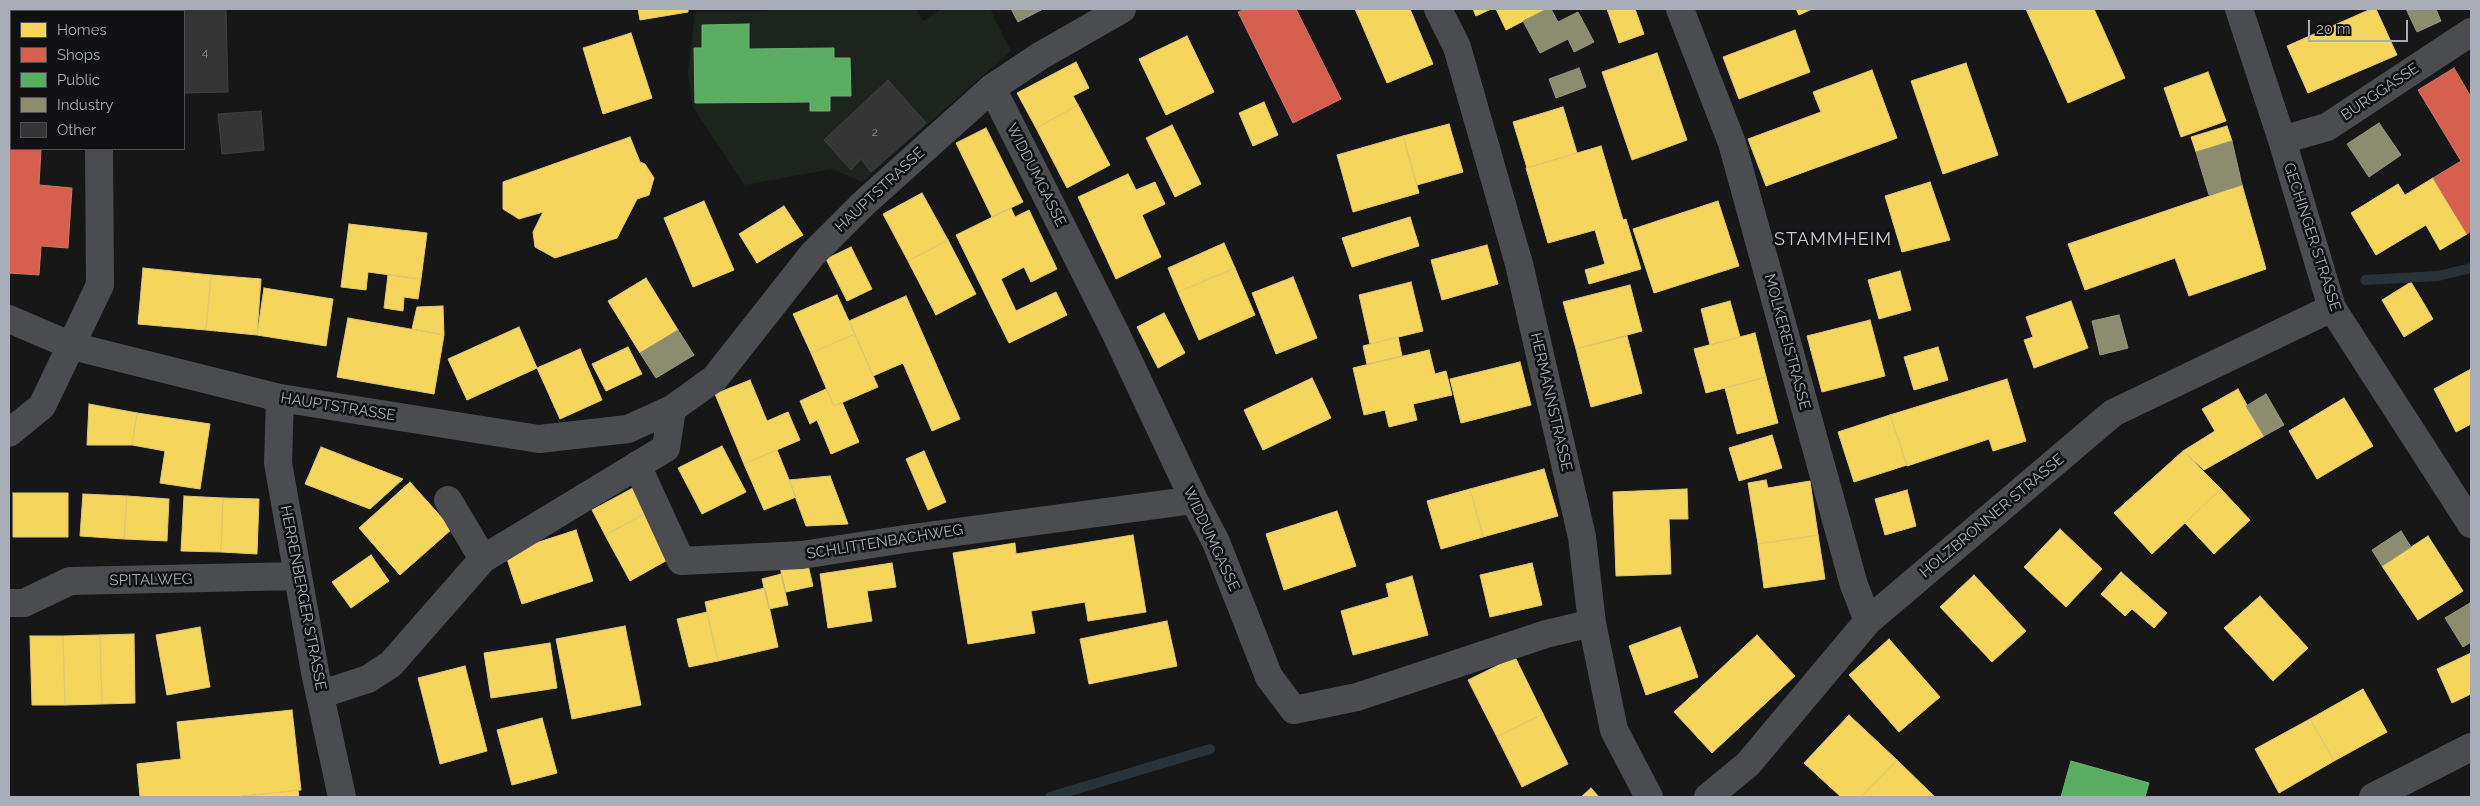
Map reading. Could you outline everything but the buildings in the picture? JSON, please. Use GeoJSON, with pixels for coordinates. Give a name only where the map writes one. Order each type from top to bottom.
{"type":"FeatureCollection","features":[{"type":"Feature","properties":{"kind":"street","name":"HAUPTSTRASSE"},"geometry":{"type":"LineString","coordinates":[[9,319],[72,346],[280,398],[539,439],[628,429],[672,409],[716,378],[812,255],[863,204],[992,88],[1040,56],[1122,9]]}},
{"type":"Feature","properties":{"kind":"street","name":"HERMANNSTRASSE"},"geometry":{"type":"LineString","coordinates":[[1438,9],[1456,47],[1519,264],[1582,538],[1592,623],[1614,730],[1650,797]]}},
{"type":"Feature","properties":{"kind":"street","name":"MOLKEREISTRASSE"},"geometry":{"type":"LineString","coordinates":[[1680,9],[1732,143],[1851,575],[1868,621]]}},
{"type":"Feature","properties":{"kind":"street","name":"GECHINGER STRASSE"},"geometry":{"type":"LineString","coordinates":[[2239,9],[2282,140],[2332,308],[2471,524]]}},
{"type":"Feature","properties":{"kind":"street","name":"BURGGASSE"},"geometry":{"type":"LineString","coordinates":[[2282,140],[2327,127],[2471,32]]}},
{"type":"Feature","properties":{"kind":"street","name":"WIDDUMGASSE"},"geometry":{"type":"LineString","coordinates":[[992,88],[1115,332],[1194,500],[1216,542],[1269,677],[1294,710],[1357,697],[1546,634],[1592,623]]}},
{"type":"Feature","properties":{"kind":"street"},"geometry":{"type":"LineString","coordinates":[[9,434],[42,406],[100,285],[99,150]]}},
{"type":"Feature","properties":{"kind":"street","name":"HOLZBRONNER STRASSE"},"geometry":{"type":"LineString","coordinates":[[1708,797],[1748,764],[1868,621],[2113,413],[2332,308]]}},
{"type":"Feature","properties":{"kind":"street","name":"HERRENBERGER STRASSE"},"geometry":{"type":"LineString","coordinates":[[280,398],[278,463],[315,672],[322,694],[342,797]]}},
{"type":"Feature","properties":{"kind":"street"},"geometry":{"type":"LineString","coordinates":[[322,694],[368,679],[391,664],[483,559],[666,448],[672,409]]}},
{"type":"Feature","properties":{"kind":"street","name":"SCHLITTENBACHWEG"},"geometry":{"type":"LineString","coordinates":[[636,465],[681,561],[802,555],[934,534],[1194,500]]}},
{"type":"Feature","properties":{"kind":"street"},"geometry":{"type":"LineString","coordinates":[[448,500],[483,559]]}},
{"type":"Feature","properties":{"kind":"street","name":"SPITALWEG"},"geometry":{"type":"LineString","coordinates":[[9,603],[24,603],[70,581],[298,576]]}},
{"type":"Feature","properties":{"kind":"street"},"geometry":{"type":"LineString","coordinates":[[2373,797],[2471,747]]}},
{"type":"Feature","properties":{"kind":"shaded area"},"geometry":{"type":"Polygon","coordinates":[[[769,9],[916,9],[923,21],[942,9],[990,9],[1011,51],[862,182],[832,169],[744,185],[693,107],[688,74],[695,12],[767,12],[769,9]]]}},
{"type":"Feature","properties":{"kind":"waterway"},"geometry":{"type":"LineString","coordinates":[[2365,280],[2438,276],[2471,268]]}},
{"type":"Feature","properties":{"kind":"waterway"},"geometry":{"type":"LineString","coordinates":[[1050,797],[1210,749]]}},
{"type":"Feature","properties":{"kind":"district","name":"STAMMHEIM"},"geometry":{"type":"Point","coordinates":[1833,240]}}]}
